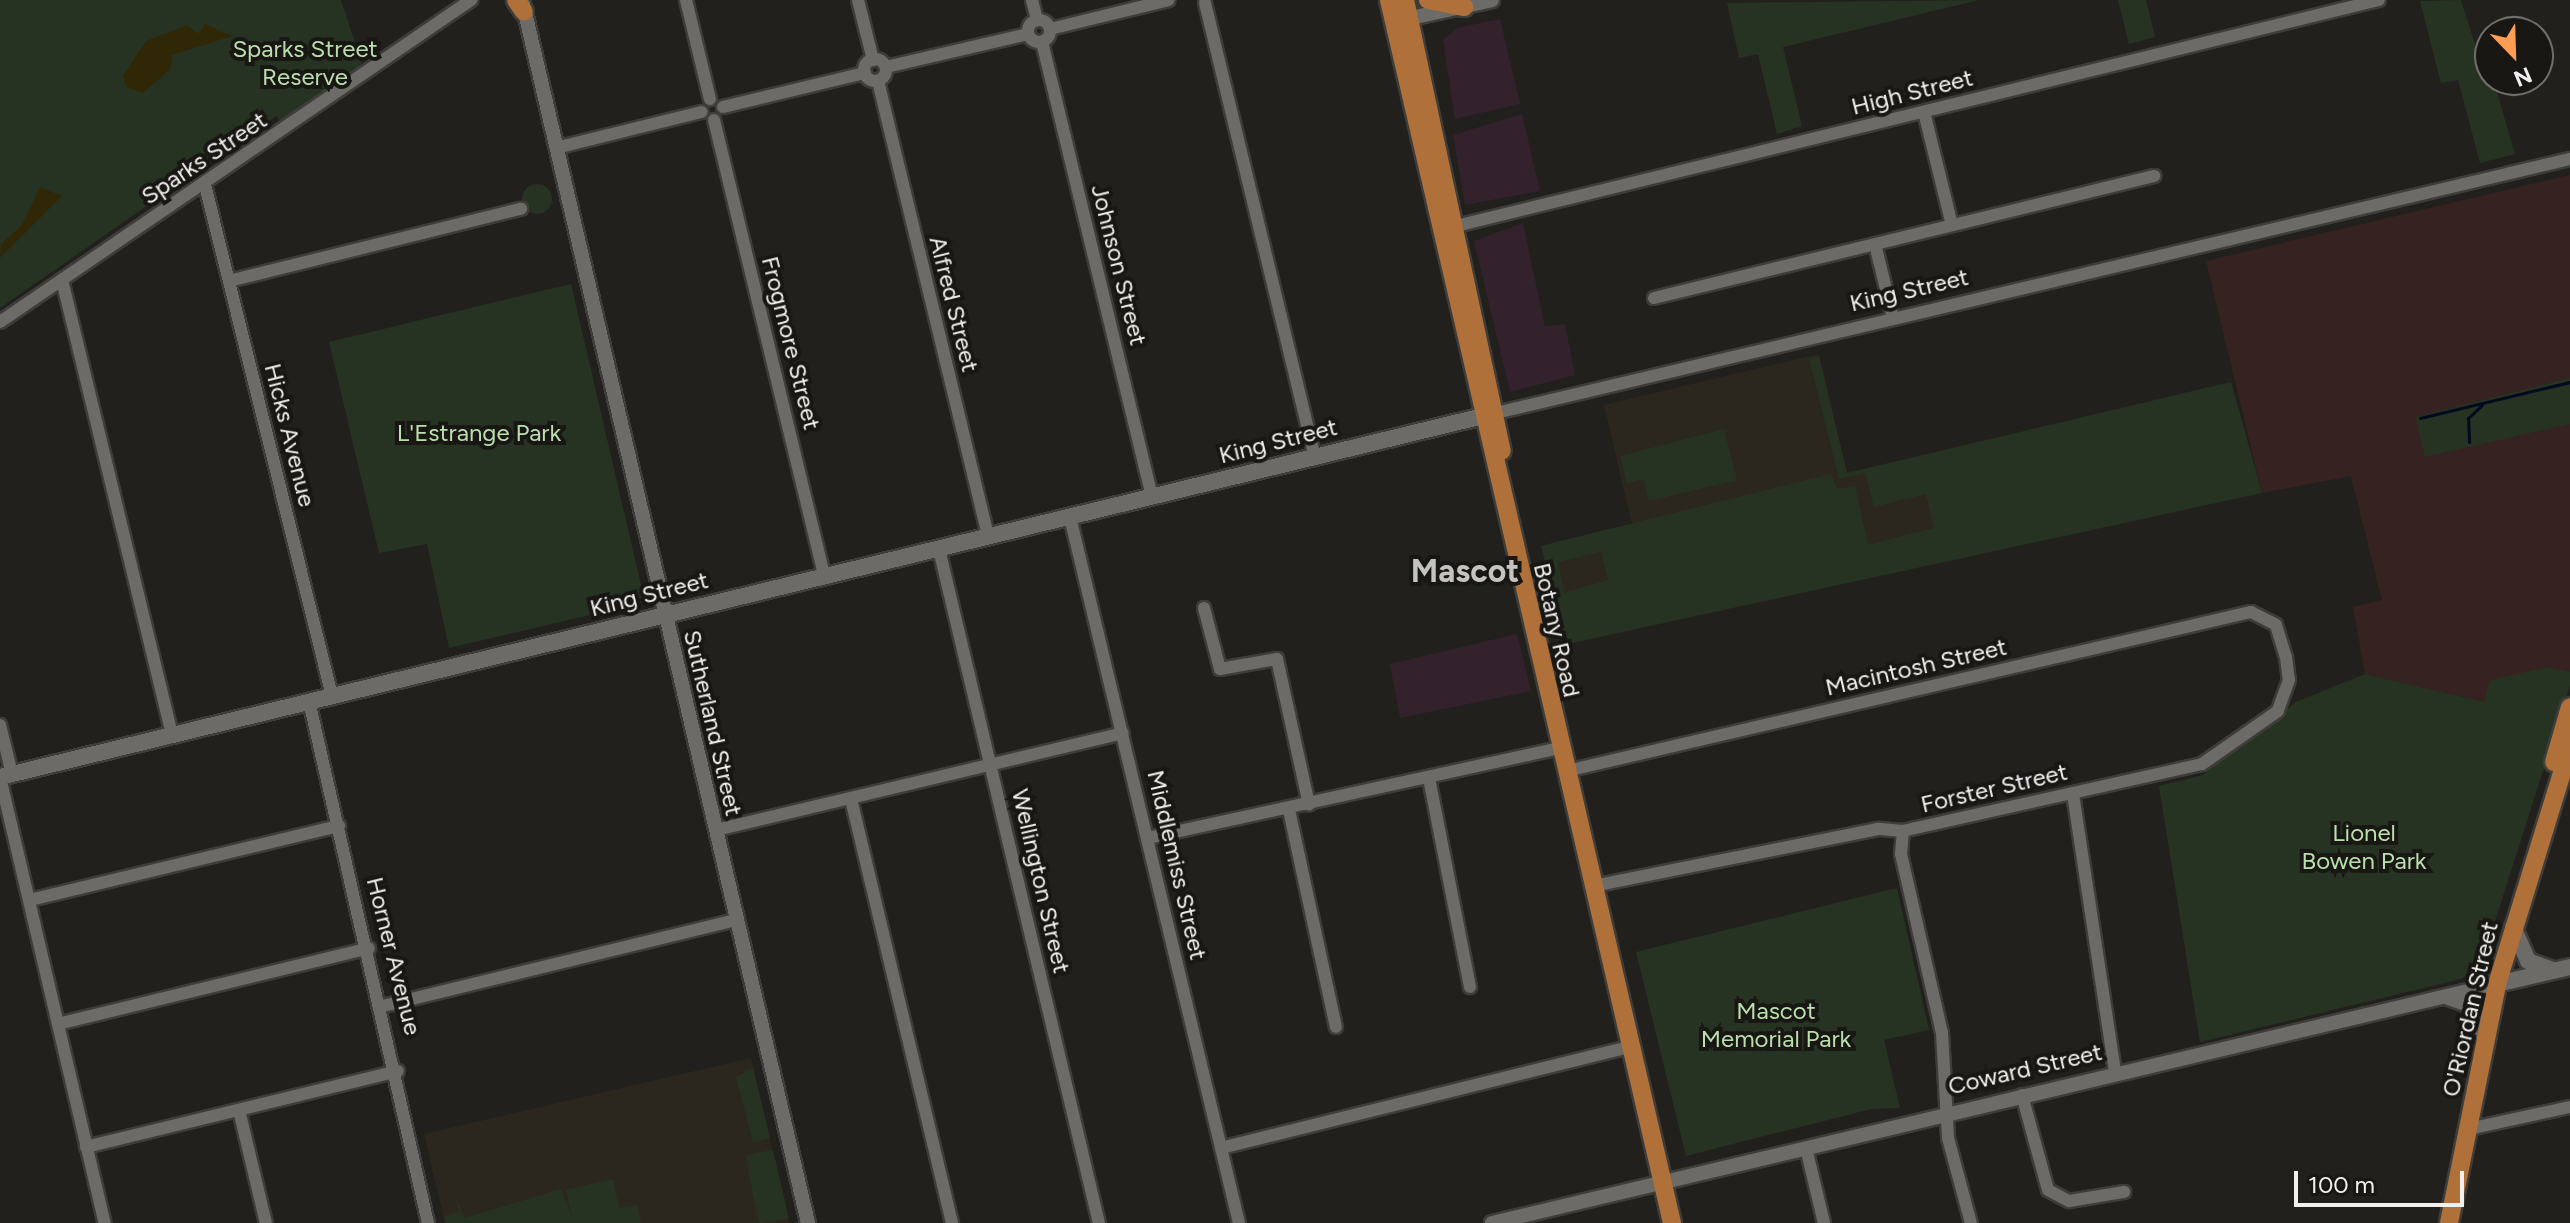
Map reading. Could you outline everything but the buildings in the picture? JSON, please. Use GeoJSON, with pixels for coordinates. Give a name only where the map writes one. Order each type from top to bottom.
{"type":"FeatureCollection","features":[{"type":"Feature","properties":{"kind":"main road","name":"Botany Road"},"geometry":{"type":"LineString","coordinates":[[1389,0],[1403,13],[1456,226],[1489,415],[1602,884],[1668,1180],[1672,1223]]}},
{"type":"Feature","properties":{"kind":"main road"},"geometry":{"type":"LineString","coordinates":[[1428,0],[1464,7]]}},
{"type":"Feature","properties":{"kind":"main road","name":"Botany Road"},"geometry":{"type":"LineString","coordinates":[[1403,13],[1560,748],[1630,1047],[1668,1180],[1684,1223]]}},
{"type":"Feature","properties":{"kind":"main road","name":"King Street"},"geometry":{"type":"LineString","coordinates":[[4,776],[1489,415]]}},
{"type":"Feature","properties":{"kind":"main road","name":"O'Riordan Street"},"geometry":{"type":"LineString","coordinates":[[2549,808],[2570,707]]}},
{"type":"Feature","properties":{"kind":"main road","name":"O'Riordan Street"},"geometry":{"type":"LineString","coordinates":[[2449,1223],[2497,984],[2570,747]]}},
{"type":"Feature","properties":{"kind":"main road"},"geometry":{"type":"LineString","coordinates":[[2513,927],[2528,961],[2564,969]]}},
{"type":"Feature","properties":{"kind":"main road","name":"Coward Street"},"geometry":{"type":"LineString","coordinates":[[2497,984],[2564,969]]}},
{"type":"Feature","properties":{"kind":"street","name":"Sparks Street"},"geometry":{"type":"LineString","coordinates":[[0,322],[205,185],[471,0]]}},
{"type":"Feature","properties":{"kind":"street"},"geometry":{"type":"LineString","coordinates":[[686,0],[710,99],[723,107]]}},
{"type":"Feature","properties":{"kind":"street"},"geometry":{"type":"LineString","coordinates":[[702,112],[714,120],[723,107],[865,73],[873,60],[858,0]]}},
{"type":"Feature","properties":{"kind":"street"},"geometry":{"type":"LineString","coordinates":[[1032,0],[1037,20],[1050,29]]}},
{"type":"Feature","properties":{"kind":"street"},"geometry":{"type":"LineString","coordinates":[[873,60],[886,67],[1028,34],[1042,42],[1050,29],[1169,0]]}},
{"type":"Feature","properties":{"kind":"street"},"geometry":{"type":"LineString","coordinates":[[1403,13],[1464,7],[1492,0]]}},
{"type":"Feature","properties":{"kind":"street","name":"High Street"},"geometry":{"type":"LineString","coordinates":[[1456,226],[2379,0]]}},
{"type":"Feature","properties":{"kind":"street"},"geometry":{"type":"LineString","coordinates":[[1203,1],[1315,456]]}},
{"type":"Feature","properties":{"kind":"street","name":"Sutherland Street"},"geometry":{"type":"LineString","coordinates":[[521,4],[808,1223]]}},
{"type":"Feature","properties":{"kind":"street"},"geometry":{"type":"LineString","coordinates":[[1028,34],[1037,20]]}},
{"type":"Feature","properties":{"kind":"street","name":"Johnson Street"},"geometry":{"type":"LineString","coordinates":[[1042,42],[1152,497]]}},
{"type":"Feature","properties":{"kind":"street"},"geometry":{"type":"LineString","coordinates":[[865,73],[878,81],[886,67]]}},
{"type":"Feature","properties":{"kind":"street","name":"Alfred Street"},"geometry":{"type":"LineString","coordinates":[[878,81],[988,537]]}},
{"type":"Feature","properties":{"kind":"street"},"geometry":{"type":"LineString","coordinates":[[556,148],[702,112],[710,99]]}},
{"type":"Feature","properties":{"kind":"street"},"geometry":{"type":"LineString","coordinates":[[1924,112],[1952,225]]}},
{"type":"Feature","properties":{"kind":"street","name":"Frogmore Street"},"geometry":{"type":"LineString","coordinates":[[714,120],[824,576]]}},
{"type":"Feature","properties":{"kind":"street","name":"King Street"},"geometry":{"type":"LineString","coordinates":[[1489,415],[2570,159]]}},
{"type":"Feature","properties":{"kind":"street"},"geometry":{"type":"LineString","coordinates":[[1654,298],[2154,176]]}},
{"type":"Feature","properties":{"kind":"street","name":"Hicks Avenue"},"geometry":{"type":"LineString","coordinates":[[205,185],[332,696]]}},
{"type":"Feature","properties":{"kind":"street"},"geometry":{"type":"LineString","coordinates":[[229,281],[521,209]]}},
{"type":"Feature","properties":{"kind":"street"},"geometry":{"type":"LineString","coordinates":[[1875,244],[1893,318]]}},
{"type":"Feature","properties":{"kind":"street"},"geometry":{"type":"LineString","coordinates":[[62,280],[172,735]]}},
{"type":"Feature","properties":{"kind":"street","name":"Middlemiss Street"},"geometry":{"type":"LineString","coordinates":[[1070,517],[1239,1223]]}},
{"type":"Feature","properties":{"kind":"street","name":"Wellington Street"},"geometry":{"type":"LineString","coordinates":[[939,549],[1099,1223]]}},
{"type":"Feature","properties":{"kind":"street"},"geometry":{"type":"LineString","coordinates":[[1204,608],[1220,669],[1277,659],[1309,805]]}},
{"type":"Feature","properties":{"kind":"street","name":"Macintosh Street"},"geometry":{"type":"LineString","coordinates":[[1575,769],[2241,614],[2266,616]]}},
{"type":"Feature","properties":{"kind":"street","name":"Forster Street"},"geometry":{"type":"LineString","coordinates":[[1602,884],[1878,829],[1903,831],[2202,764],[2268,722],[2284,700],[2288,667],[2276,625],[2266,616]]}},
{"type":"Feature","properties":{"kind":"street","name":"Horner Avenue"},"geometry":{"type":"LineString","coordinates":[[309,701],[398,1071],[428,1223]]}},
{"type":"Feature","properties":{"kind":"street"},"geometry":{"type":"LineString","coordinates":[[0,725],[4,776],[30,900],[105,1223]]}},
{"type":"Feature","properties":{"kind":"street"},"geometry":{"type":"LineString","coordinates":[[716,830],[1123,733]]}},
{"type":"Feature","properties":{"kind":"street"},"geometry":{"type":"LineString","coordinates":[[1147,838],[1289,810],[1560,748]]}},
{"type":"Feature","properties":{"kind":"street"},"geometry":{"type":"LineString","coordinates":[[1429,778],[1470,987]]}},
{"type":"Feature","properties":{"kind":"street"},"geometry":{"type":"LineString","coordinates":[[2073,794],[2115,1072]]}},
{"type":"Feature","properties":{"kind":"street"},"geometry":{"type":"LineString","coordinates":[[851,799],[952,1223]]}},
{"type":"Feature","properties":{"kind":"street"},"geometry":{"type":"LineString","coordinates":[[1289,810],[1336,1027]]}},
{"type":"Feature","properties":{"kind":"street"},"geometry":{"type":"LineString","coordinates":[[30,900],[339,826]]}},
{"type":"Feature","properties":{"kind":"street"},"geometry":{"type":"LineString","coordinates":[[1903,831],[1901,854],[1942,1033],[1947,1113],[1971,1223]]}},
{"type":"Feature","properties":{"kind":"street"},"geometry":{"type":"LineString","coordinates":[[383,1006],[737,920]]}},
{"type":"Feature","properties":{"kind":"street"},"geometry":{"type":"LineString","coordinates":[[58,1024],[369,948]]}},
{"type":"Feature","properties":{"kind":"street","name":"Coward Street"},"geometry":{"type":"LineString","coordinates":[[1492,1223],[2115,1072],[2497,984]]}},
{"type":"Feature","properties":{"kind":"street"},"geometry":{"type":"LineString","coordinates":[[2438,998],[2472,1005],[2485,1040]]}},
{"type":"Feature","properties":{"kind":"street"},"geometry":{"type":"LineString","coordinates":[[1221,1148],[1630,1047]]}},
{"type":"Feature","properties":{"kind":"street"},"geometry":{"type":"LineString","coordinates":[[86,1147],[398,1071]]}},
{"type":"Feature","properties":{"kind":"street"},"geometry":{"type":"LineString","coordinates":[[2022,1095],[2048,1190],[2069,1201],[2124,1192]]}},
{"type":"Feature","properties":{"kind":"street"},"geometry":{"type":"LineString","coordinates":[[2468,1129],[2570,1107]]}},
{"type":"Feature","properties":{"kind":"street"},"geometry":{"type":"LineString","coordinates":[[239,1110],[266,1223]]}},
{"type":"Feature","properties":{"kind":"street"},"geometry":{"type":"LineString","coordinates":[[1806,1148],[1824,1223]]}},
{"type":"Feature","properties":{"kind":"shaded area"},"geometry":{"type":"Polygon","coordinates":[[[1500,19],[1520,104],[1455,119],[1443,40],[1457,28],[1500,19]]]}},
{"type":"Feature","properties":{"kind":"shaded area"},"geometry":{"type":"Polygon","coordinates":[[[1522,114],[1540,191],[1465,205],[1453,135],[1522,114]]]}},
{"type":"Feature","properties":{"kind":"shaded area"},"geometry":{"type":"Polygon","coordinates":[[[2570,175],[2570,672],[2547,667],[2484,702],[2365,674],[2353,607],[2382,600],[2351,476],[2262,493],[2206,261],[2570,175]]]}},
{"type":"Feature","properties":{"kind":"shaded area"},"geometry":{"type":"Polygon","coordinates":[[[1523,223],[1545,327],[1565,324],[1575,375],[1510,392],[1474,241],[1523,223]]]}},
{"type":"Feature","properties":{"kind":"shaded area"},"geometry":{"type":"Polygon","coordinates":[[[1819,354],[1847,473],[2231,382],[1997,550],[1565,645],[1541,546],[1632,524],[1604,405],[1819,354]]]}},
{"type":"Feature","properties":{"kind":"shaded area"},"geometry":{"type":"Polygon","coordinates":[[[1517,634],[1531,691],[1400,718],[1390,664],[1517,634]]]}},
{"type":"Feature","properties":{"kind":"shaded area"},"geometry":{"type":"Polygon","coordinates":[[[751,1058],[789,1223],[445,1223],[424,1134],[751,1058]]]}},
{"type":"Feature","properties":{"kind":"green space","name":"Sparks Street Reserve"},"geometry":{"type":"Polygon","coordinates":[[[0,0],[341,0],[364,70],[283,124],[276,116],[0,308],[0,0]]]}},
{"type":"Feature","properties":{"kind":"green space"},"geometry":{"type":"Polygon","coordinates":[[[1979,0],[1783,47],[1802,126],[1777,134],[1758,54],[1739,58],[1727,3],[1979,0]]]}},
{"type":"Feature","properties":{"kind":"green space"},"geometry":{"type":"Polygon","coordinates":[[[2118,0],[2146,0],[2155,37],[2129,44],[2118,0]]]}},
{"type":"Feature","properties":{"kind":"green space"},"geometry":{"type":"Polygon","coordinates":[[[2461,0],[2474,41],[2474,96],[2498,96],[2515,154],[2480,163],[2458,80],[2441,83],[2420,1],[2461,0]]]}},
{"type":"Feature","properties":{"kind":"green space"},"geometry":{"type":"Polygon","coordinates":[[[537,184],[548,188],[552,199],[548,210],[537,214],[526,210],[522,199],[526,188],[537,184]]]}},
{"type":"Feature","properties":{"kind":"green space","name":"L'Estrange Park"},"geometry":{"type":"Polygon","coordinates":[[[571,284],[645,602],[449,648],[427,544],[379,553],[329,342],[571,284]]]}},
{"type":"Feature","properties":{"kind":"green space"},"geometry":{"type":"Polygon","coordinates":[[[1819,357],[1847,473],[2231,382],[2262,493],[1566,644],[1541,546],[1831,474],[1837,489],[1855,486],[1868,545],[1934,528],[1926,494],[1874,507],[1865,473],[1839,479],[1809,358],[1819,357]],[[1601,552],[1558,562],[1564,593],[1608,580],[1601,552]]]}},
{"type":"Feature","properties":{"kind":"green space"},"geometry":{"type":"Polygon","coordinates":[[[2570,378],[2570,424],[2425,457],[2415,417],[2570,378]]]}},
{"type":"Feature","properties":{"kind":"green space"},"geometry":{"type":"Polygon","coordinates":[[[1724,429],[1737,480],[1649,501],[1644,479],[1627,483],[1620,456],[1724,429]]]}},
{"type":"Feature","properties":{"kind":"green space","name":"Lionel Bowen Park"},"geometry":{"type":"Polygon","coordinates":[[[2548,667],[2570,672],[2570,686],[2481,965],[2461,979],[2200,1042],[2159,786],[2203,775],[2296,702],[2365,674],[2484,702],[2490,680],[2548,667]]]}},
{"type":"Feature","properties":{"kind":"green space","name":"Mascot Memorial Park"},"geometry":{"type":"Polygon","coordinates":[[[1897,888],[1929,1030],[1884,1040],[1900,1108],[1871,1109],[1686,1156],[1636,952],[1897,888]]]}},
{"type":"Feature","properties":{"kind":"green space"},"geometry":{"type":"Polygon","coordinates":[[[753,1068],[770,1138],[753,1142],[736,1077],[753,1068]]]}},
{"type":"Feature","properties":{"kind":"green space"},"geometry":{"type":"Polygon","coordinates":[[[773,1150],[789,1219],[759,1223],[745,1155],[773,1150]]]}},
{"type":"Feature","properties":{"kind":"green space"},"geometry":{"type":"Polygon","coordinates":[[[613,1179],[619,1208],[637,1205],[641,1223],[445,1223],[444,1216],[459,1212],[456,1199],[465,1218],[561,1189],[572,1218],[566,1190],[613,1179]]]}},
{"type":"Feature","properties":{"kind":"sand"},"geometry":{"type":"Polygon","coordinates":[[[205,24],[232,36],[172,55],[170,70],[143,93],[126,87],[123,76],[146,41],[187,25],[198,34],[205,24]]]}},
{"type":"Feature","properties":{"kind":"sand"},"geometry":{"type":"Polygon","coordinates":[[[40,187],[62,196],[0,258],[1,244],[22,225],[40,187]]]}},
{"type":"Feature","properties":{"kind":"waterway"},"geometry":{"type":"LineString","coordinates":[[2420,418],[2570,382]]}},
{"type":"Feature","properties":{"kind":"waterway"},"geometry":{"type":"LineString","coordinates":[[2469,442],[2468,418],[2482,405]]}},
{"type":"Feature","properties":{"kind":"district","name":"Mascot"},"geometry":{"type":"Point","coordinates":[1465,571]}}]}
